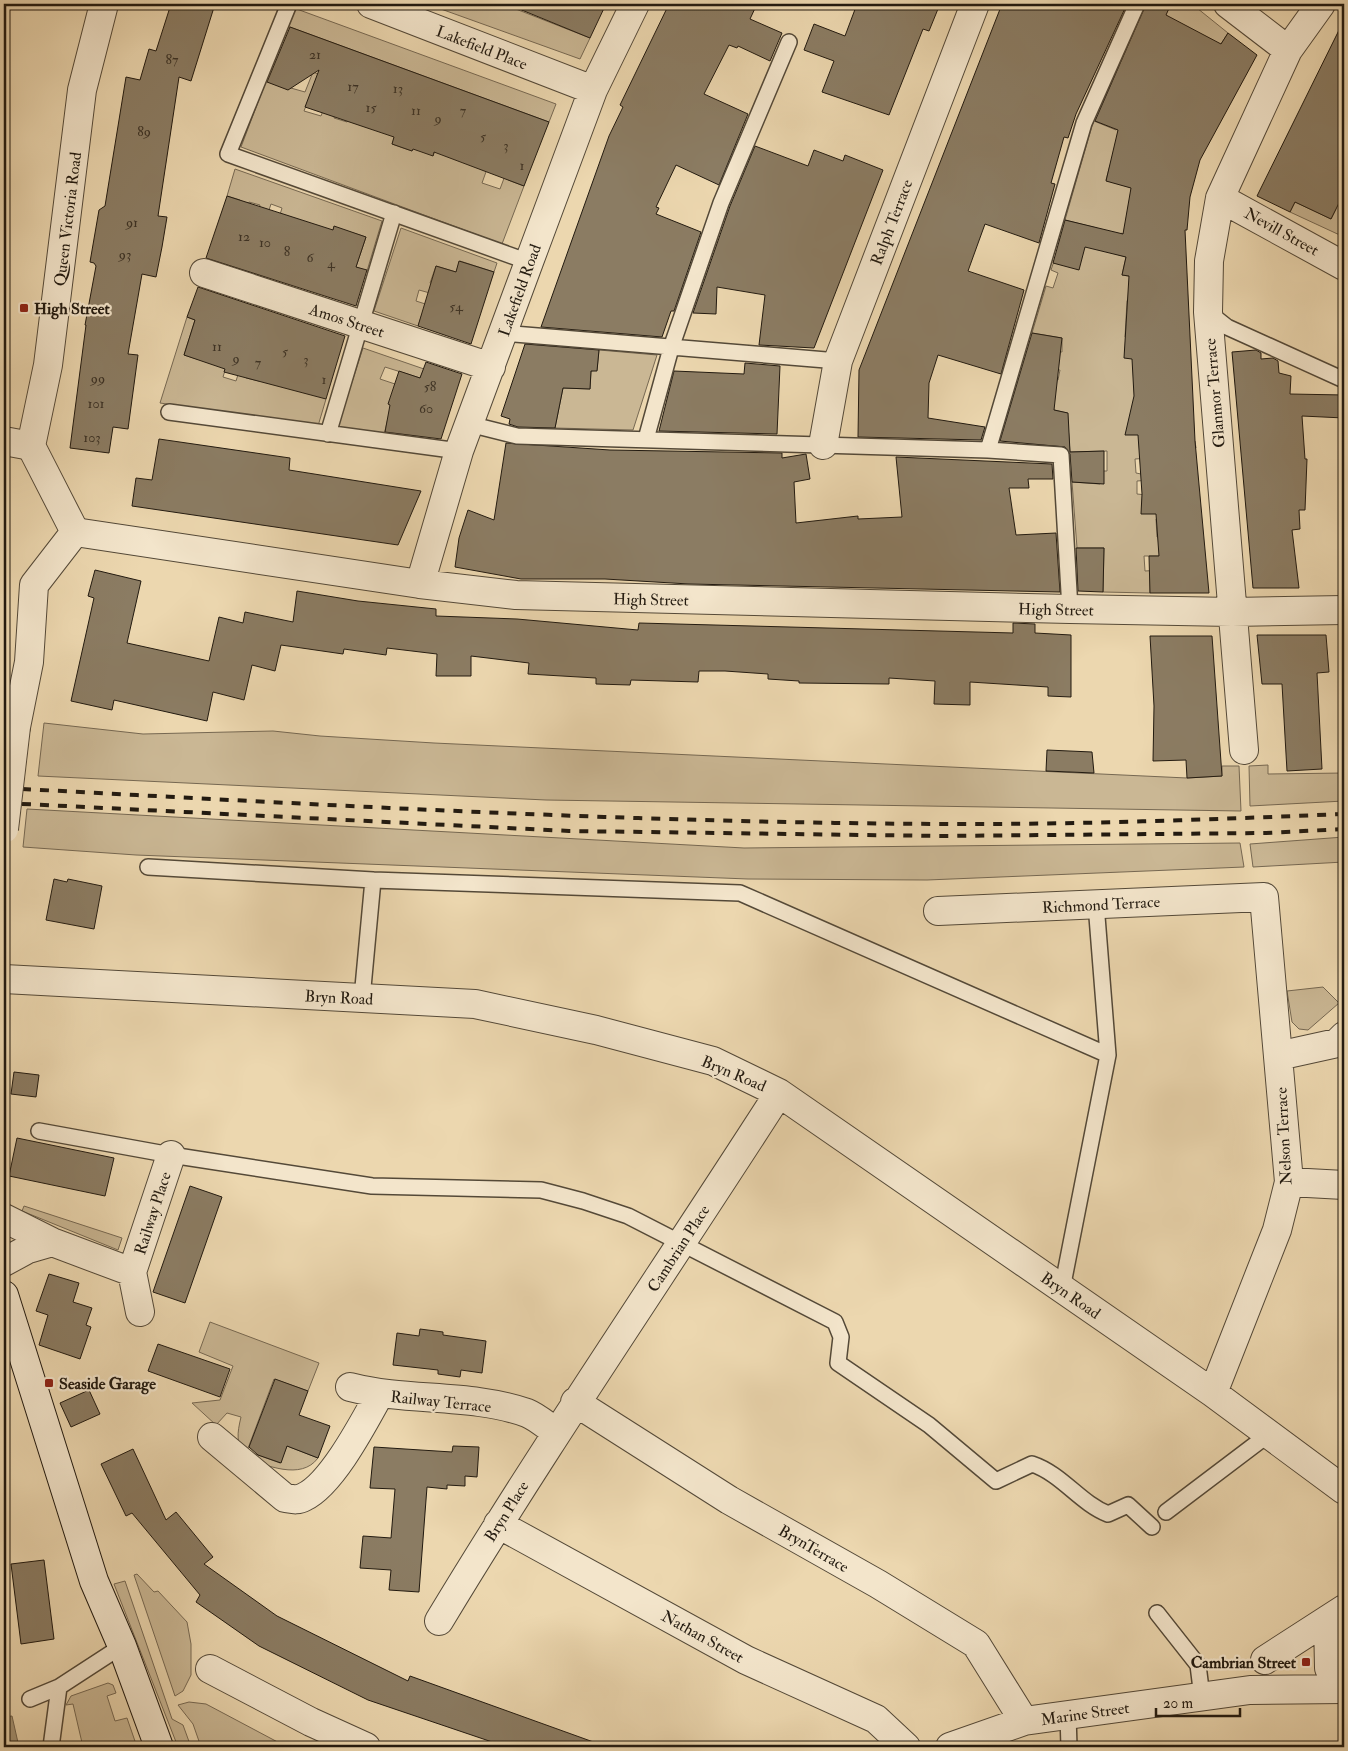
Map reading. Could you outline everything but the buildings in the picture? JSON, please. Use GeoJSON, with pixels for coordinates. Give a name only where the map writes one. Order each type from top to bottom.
{"type":"FeatureCollection","features":[{"type":"Feature","properties":{"kind":"street","name":"Queen Victoria Road"},"geometry":{"type":"LineString","coordinates":[[31,446],[48,365],[82,90],[104,4]]}},
{"type":"Feature","properties":{"kind":"street","name":"Lakefield Place"},"geometry":{"type":"LineString","coordinates":[[371,4],[593,90]]}},
{"type":"Feature","properties":{"kind":"street","name":"Lakefield Road"},"geometry":{"type":"LineString","coordinates":[[420,584],[460,451],[490,367],[593,90],[635,4]]}},
{"type":"Feature","properties":{"kind":"street"},"geometry":{"type":"LineString","coordinates":[[1228,4],[1288,50]]}},
{"type":"Feature","properties":{"kind":"street","name":"Glanmor Terrace"},"geometry":{"type":"LineString","coordinates":[[1244,750],[1208,312],[1209,261],[1220,198],[1288,50],[1321,4]]}},
{"type":"Feature","properties":{"kind":"street","name":"Ralph Terrace"},"geometry":{"type":"LineString","coordinates":[[823,445],[838,361],[970,6]]}},
{"type":"Feature","properties":{"kind":"street","name":"Nevill Street"},"geometry":{"type":"LineString","coordinates":[[1220,198],[1344,266]]}},
{"type":"Feature","properties":{"kind":"street","name":"Amos Street"},"geometry":{"type":"LineString","coordinates":[[204,273],[490,367]]}},
{"type":"Feature","properties":{"kind":"street"},"geometry":{"type":"LineString","coordinates":[[4,441],[31,446],[74,532],[34,585],[29,662],[16,727],[4,829]]}},
{"type":"Feature","properties":{"kind":"street","name":"High Street"},"geometry":{"type":"LineString","coordinates":[[74,532],[420,584],[516,595],[1232,612]]}},
{"type":"Feature","properties":{"kind":"street"},"geometry":{"type":"LineString","coordinates":[[1232,612],[1344,610]]}},
{"type":"Feature","properties":{"kind":"street","name":"Richmond Terrace"},"geometry":{"type":"LineString","coordinates":[[938,911],[1264,897]]}},
{"type":"Feature","properties":{"kind":"street","name":"Nelson Terrace"},"geometry":{"type":"LineString","coordinates":[[1213,1393],[1277,1230],[1289,1182],[1264,897]]}},
{"type":"Feature","properties":{"kind":"street","name":"Bryn Road"},"geometry":{"type":"LineString","coordinates":[[4,979],[475,1004],[596,1030],[713,1061],[779,1093],[1213,1393],[1269,1434],[1342,1482]]}},
{"type":"Feature","properties":{"kind":"street"},"geometry":{"type":"LineString","coordinates":[[1278,1056],[1337,1043],[1344,1036]]}},
{"type":"Feature","properties":{"kind":"street","name":"Cambrian Place"},"geometry":{"type":"LineString","coordinates":[[576,1402],[682,1244],[779,1093]]}},
{"type":"Feature","properties":{"kind":"street","name":"Railway Place"},"geometry":{"type":"LineString","coordinates":[[140,1312],[132,1272],[171,1155]]}},
{"type":"Feature","properties":{"kind":"street"},"geometry":{"type":"LineString","coordinates":[[1289,1182],[1344,1185]]}},
{"type":"Feature","properties":{"kind":"street","name":"Railway Place"},"geometry":{"type":"LineString","coordinates":[[4,1218],[52,1242],[132,1272]]}},
{"type":"Feature","properties":{"kind":"street"},"geometry":{"type":"LineString","coordinates":[[4,1262],[28,1249],[52,1242]]}},
{"type":"Feature","properties":{"kind":"street"},"geometry":{"type":"LineString","coordinates":[[4,1295],[94,1581],[122,1646],[159,1747]]}},
{"type":"Feature","properties":{"kind":"street","name":"Railway Terrace"},"geometry":{"type":"LineString","coordinates":[[350,1388],[379,1395],[474,1401],[528,1414],[556,1432]]}},
{"type":"Feature","properties":{"kind":"street"},"geometry":{"type":"LineString","coordinates":[[212,1437],[285,1498],[295,1500],[305,1497],[332,1473],[379,1395]]}},
{"type":"Feature","properties":{"kind":"street","name":"Bryn Place"},"geometry":{"type":"LineString","coordinates":[[439,1621],[576,1402]]}},
{"type":"Feature","properties":{"kind":"street","name":"BrynTerrace"},"geometry":{"type":"LineString","coordinates":[[576,1402],[729,1500],[878,1584],[976,1644],[1024,1721]]}},
{"type":"Feature","properties":{"kind":"street","name":"Nathan Street"},"geometry":{"type":"LineString","coordinates":[[498,1524],[746,1660],[876,1719],[906,1747]]}},
{"type":"Feature","properties":{"kind":"street"},"geometry":{"type":"LineString","coordinates":[[1265,1660],[1336,1614]]}},
{"type":"Feature","properties":{"kind":"street"},"geometry":{"type":"LineString","coordinates":[[1336,1614],[1337,1679]]}},
{"type":"Feature","properties":{"kind":"street"},"geometry":{"type":"LineString","coordinates":[[210,1669],[311,1722],[366,1747]]}},
{"type":"Feature","properties":{"kind":"street","name":"Marine Street"},"geometry":{"type":"LineString","coordinates":[[950,1747],[1024,1721],[1337,1679]]}},
{"type":"Feature","properties":{"kind":"lane"},"geometry":{"type":"LineString","coordinates":[[289,4],[228,154],[529,262]]}},
{"type":"Feature","properties":{"kind":"lane"},"geometry":{"type":"LineString","coordinates":[[988,450],[1084,123],[1137,4]]}},
{"type":"Feature","properties":{"kind":"lane"},"geometry":{"type":"LineString","coordinates":[[646,439],[671,348],[721,202],[789,42]]}},
{"type":"Feature","properties":{"kind":"lane"},"geometry":{"type":"LineString","coordinates":[[328,434],[394,213]]}},
{"type":"Feature","properties":{"kind":"lane"},"geometry":{"type":"LineString","coordinates":[[1208,312],[1227,327],[1344,380]]}},
{"type":"Feature","properties":{"kind":"lane"},"geometry":{"type":"LineString","coordinates":[[503,333],[838,361]]}},
{"type":"Feature","properties":{"kind":"lane"},"geometry":{"type":"LineString","coordinates":[[169,412],[460,451]]}},
{"type":"Feature","properties":{"kind":"lane"},"geometry":{"type":"LineString","coordinates":[[470,424],[517,436],[988,450],[1062,455],[1070,609]]}},
{"type":"Feature","properties":{"kind":"lane"},"geometry":{"type":"LineString","coordinates":[[148,868],[373,880],[740,893],[1108,1055]]}},
{"type":"Feature","properties":{"kind":"lane"},"geometry":{"type":"LineString","coordinates":[[362,998],[373,880]]}},
{"type":"Feature","properties":{"kind":"lane"},"geometry":{"type":"LineString","coordinates":[[1062,1289],[1108,1055],[1096,904]]}},
{"type":"Feature","properties":{"kind":"lane"},"geometry":{"type":"LineString","coordinates":[[39,1131],[171,1155],[372,1186],[541,1190],[628,1216],[835,1322],[841,1337],[838,1363],[929,1426],[996,1481],[1032,1464],[1046,1469],[1097,1510],[1108,1514],[1128,1505],[1152,1527]]}},
{"type":"Feature","properties":{"kind":"lane"},"geometry":{"type":"LineString","coordinates":[[1166,1512],[1269,1434]]}},
{"type":"Feature","properties":{"kind":"lane"},"geometry":{"type":"LineString","coordinates":[[1157,1613],[1198,1665],[1202,1697]]}},
{"type":"Feature","properties":{"kind":"lane"},"geometry":{"type":"LineString","coordinates":[[30,1698],[59,1687],[122,1646]]}},
{"type":"Feature","properties":{"kind":"lane"},"geometry":{"type":"LineString","coordinates":[[51,1747],[59,1687]]}},
{"type":"Feature","properties":{"kind":"lane"},"geometry":{"type":"LineString","coordinates":[[1068,1715],[1069,1747]]}},
{"type":"Feature","properties":{"kind":"shaded area"},"geometry":{"type":"Polygon","coordinates":[[[427,4],[503,4],[590,38],[580,59],[427,4]]]}},
{"type":"Feature","properties":{"kind":"shaded area"},"geometry":{"type":"Polygon","coordinates":[[[1171,4],[1192,4],[1228,33],[1221,44],[1110,165],[1106,180],[1155,195],[1123,234],[1121,233],[1116,254],[1126,257],[1122,275],[1140,278],[1127,301],[1125,337],[1145,340],[1147,360],[1164,433],[1195,441],[1196,448],[1164,451],[1165,457],[1135,459],[1136,473],[1166,479],[1137,481],[1137,494],[1147,495],[1170,514],[1156,519],[1157,537],[1170,536],[1163,556],[1144,556],[1145,571],[1179,569],[1150,577],[1150,593],[1103,592],[1104,548],[1077,548],[1072,482],[1100,484],[1101,471],[1107,471],[1107,451],[1070,452],[1067,413],[1013,400],[1052,379],[1058,380],[1060,370],[1037,367],[1046,350],[1062,352],[1062,338],[1032,333],[1046,286],[1053,288],[1058,273],[1051,270],[1055,258],[1075,247],[1059,242],[1060,238],[1092,245],[1097,228],[1065,220],[1092,126],[1094,121],[1116,130],[1121,117],[1099,108],[1112,83],[1158,29],[1171,4]]]}},
{"type":"Feature","properties":{"kind":"shaded area"},"geometry":{"type":"Polygon","coordinates":[[[294,8],[556,104],[549,122],[287,26],[294,8]]]}},
{"type":"Feature","properties":{"kind":"shaded area"},"geometry":{"type":"Polygon","coordinates":[[[313,72],[318,74],[304,111],[321,116],[335,79],[346,83],[334,118],[347,122],[361,89],[406,107],[392,144],[412,151],[426,113],[433,156],[446,122],[497,141],[482,183],[500,189],[515,149],[519,150],[508,180],[524,186],[502,244],[241,147],[266,81],[305,92],[313,72]]]}},
{"type":"Feature","properties":{"kind":"shaded area"},"geometry":{"type":"Polygon","coordinates":[[[235,169],[382,221],[367,271],[356,267],[366,237],[334,227],[324,259],[271,244],[282,208],[271,204],[259,240],[250,237],[260,205],[249,202],[238,235],[229,232],[240,200],[227,196],[235,169]]]}},
{"type":"Feature","properties":{"kind":"shaded area"},"geometry":{"type":"Polygon","coordinates":[[[1305,181],[1344,200],[1344,237],[1290,212],[1295,202],[1331,219],[1336,209],[1301,191],[1305,181]]]}},
{"type":"Feature","properties":{"kind":"shaded area"},"geometry":{"type":"Polygon","coordinates":[[[401,228],[497,263],[494,272],[460,261],[456,272],[436,266],[430,283],[450,290],[448,298],[419,290],[416,301],[444,310],[422,314],[418,326],[374,311],[401,228]]]}},
{"type":"Feature","properties":{"kind":"shaded area"},"geometry":{"type":"Polygon","coordinates":[[[187,317],[195,320],[184,355],[197,359],[236,334],[223,377],[236,381],[249,340],[257,343],[246,378],[259,381],[270,346],[326,399],[318,426],[160,403],[187,317]]]}},
{"type":"Feature","properties":{"kind":"shaded area"},"geometry":{"type":"Polygon","coordinates":[[[363,348],[424,369],[420,378],[385,367],[380,379],[419,392],[412,412],[388,418],[384,435],[337,428],[363,348]]]}},
{"type":"Feature","properties":{"kind":"shaded area"},"geometry":{"type":"Polygon","coordinates":[[[599,350],[657,355],[633,430],[555,428],[563,388],[590,389],[591,371],[597,370],[599,350]]]}},
{"type":"Feature","properties":{"kind":"shaded area"},"geometry":{"type":"Polygon","coordinates":[[[44,723],[143,734],[273,731],[434,743],[1187,778],[1222,776],[1222,766],[1239,766],[1241,811],[546,800],[38,776],[44,723]]]}},
{"type":"Feature","properties":{"kind":"shaded area"},"geometry":{"type":"Polygon","coordinates":[[[1268,765],[1268,774],[1344,773],[1344,801],[1250,806],[1249,766],[1268,765]]]}},
{"type":"Feature","properties":{"kind":"shaded area"},"geometry":{"type":"Polygon","coordinates":[[[27,809],[744,848],[1240,843],[1244,867],[927,880],[748,879],[136,855],[23,847],[27,809]]]}},
{"type":"Feature","properties":{"kind":"shaded area"},"geometry":{"type":"Polygon","coordinates":[[[1344,837],[1344,862],[1253,867],[1250,844],[1344,837]]]}},
{"type":"Feature","properties":{"kind":"shaded area"},"geometry":{"type":"Polygon","coordinates":[[[1323,987],[1339,1003],[1308,1030],[1299,1029],[1292,1022],[1287,991],[1323,987]]]}},
{"type":"Feature","properties":{"kind":"shaded area"},"geometry":{"type":"Polygon","coordinates":[[[24,1206],[122,1238],[118,1250],[22,1211],[24,1206]]]}},
{"type":"Feature","properties":{"kind":"shaded area"},"geometry":{"type":"Polygon","coordinates":[[[210,1322],[319,1363],[308,1391],[274,1379],[247,1451],[280,1463],[287,1446],[318,1458],[311,1465],[302,1469],[283,1469],[245,1458],[238,1438],[241,1417],[227,1413],[216,1425],[192,1403],[220,1400],[233,1366],[199,1352],[210,1322]]]}},
{"type":"Feature","properties":{"kind":"shaded area"},"geometry":{"type":"Polygon","coordinates":[[[137,1574],[154,1592],[158,1591],[187,1622],[191,1644],[191,1675],[183,1691],[175,1696],[134,1575],[137,1574]]]}},
{"type":"Feature","properties":{"kind":"shaded area"},"geometry":{"type":"Polygon","coordinates":[[[125,1581],[172,1719],[183,1725],[191,1747],[178,1747],[114,1584],[125,1581]]]}},
{"type":"Feature","properties":{"kind":"shaded area"},"geometry":{"type":"Polygon","coordinates":[[[108,1683],[113,1685],[116,1693],[107,1696],[115,1721],[127,1718],[137,1747],[83,1747],[73,1704],[66,1705],[71,1696],[108,1683]]]}},
{"type":"Feature","properties":{"kind":"shaded area"},"geometry":{"type":"Polygon","coordinates":[[[189,1702],[206,1704],[287,1747],[201,1747],[193,1724],[178,1705],[189,1702]]]}},
{"type":"Feature","properties":{"kind":"shaded area"},"geometry":{"type":"Polygon","coordinates":[[[12,1716],[19,1747],[4,1747],[4,1717],[12,1716]]]}},
{"type":"Feature","properties":{"kind":"railway"},"geometry":{"type":"LineString","coordinates":[[4,788],[246,801],[731,821],[974,824],[1066,823],[1344,814]]}},
{"type":"Feature","properties":{"kind":"railway"},"geometry":{"type":"LineString","coordinates":[[4,803],[569,831],[941,836],[1266,833],[1344,829]]}},
{"type":"Feature","properties":{"kind":"place","name":"High Street"},"geometry":{"type":"Point","coordinates":[24,308]}},
{"type":"Feature","properties":{"kind":"place","name":"Seaside Garage"},"geometry":{"type":"Point","coordinates":[49,1383]}},
{"type":"Feature","properties":{"kind":"place","name":"Cambrian Street"},"geometry":{"type":"Point","coordinates":[1306,1662]}}]}
